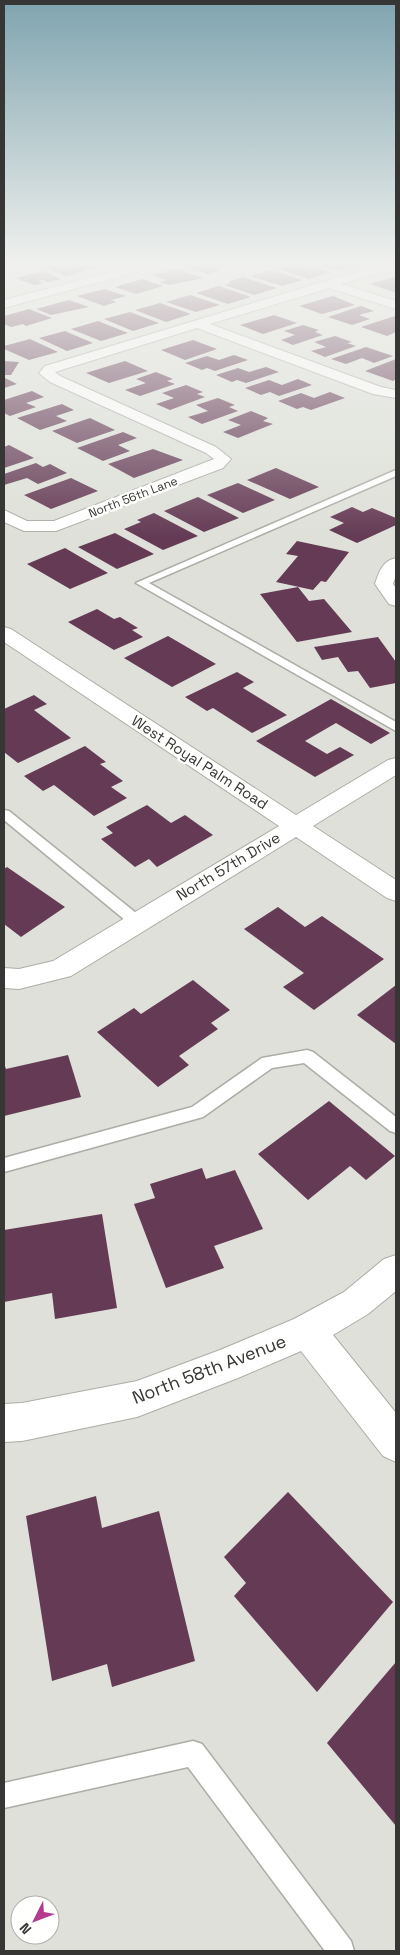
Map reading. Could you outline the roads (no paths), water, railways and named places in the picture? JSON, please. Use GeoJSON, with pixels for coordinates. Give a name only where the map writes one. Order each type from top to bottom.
{"type":"FeatureCollection","features":[{"type":"Feature","properties":{"kind":"street","name":"North 56th Lane"},"geometry":{"type":"LineString","coordinates":[[4,515],[24,526],[40,528],[56,526],[217,465],[223,459],[211,450],[55,379],[46,373],[50,369],[95,355]]}},
{"type":"Feature","properties":{"kind":"street"},"geometry":{"type":"LineString","coordinates":[[281,355],[378,391],[394,394]]}},
{"type":"Feature","properties":{"kind":"street"},"geometry":{"type":"LineString","coordinates":[[396,563],[389,569],[384,584],[396,600]]}},
{"type":"Feature","properties":{"kind":"street","name":"West Royal Palm Road"},"geometry":{"type":"LineString","coordinates":[[4,633],[396,892]]}},
{"type":"Feature","properties":{"kind":"street","name":"North 57th Drive"},"geometry":{"type":"LineString","coordinates":[[4,978],[19,979],[61,968],[396,765]]}},
{"type":"Feature","properties":{"kind":"street","name":"North 58th Avenue"},"geometry":{"type":"LineString","coordinates":[[4,1422],[22,1422],[137,1400],[225,1366],[307,1331],[356,1303],[396,1270]]}},
{"type":"Feature","properties":{"kind":"street"},"geometry":{"type":"LineString","coordinates":[[307,1331],[396,1443]]}},
{"type":"Feature","properties":{"kind":"lane"},"geometry":{"type":"LineString","coordinates":[[396,473],[141,583],[396,727]]}},
{"type":"Feature","properties":{"kind":"lane"},"geometry":{"type":"LineString","coordinates":[[4,814],[136,921]]}},
{"type":"Feature","properties":{"kind":"lane"},"geometry":{"type":"LineString","coordinates":[[4,1165],[197,1112],[268,1062],[306,1056],[396,1126]]}},
{"type":"Feature","properties":{"kind":"lane"},"geometry":{"type":"LineString","coordinates":[[4,1796],[193,1753],[340,1951]]}}]}
